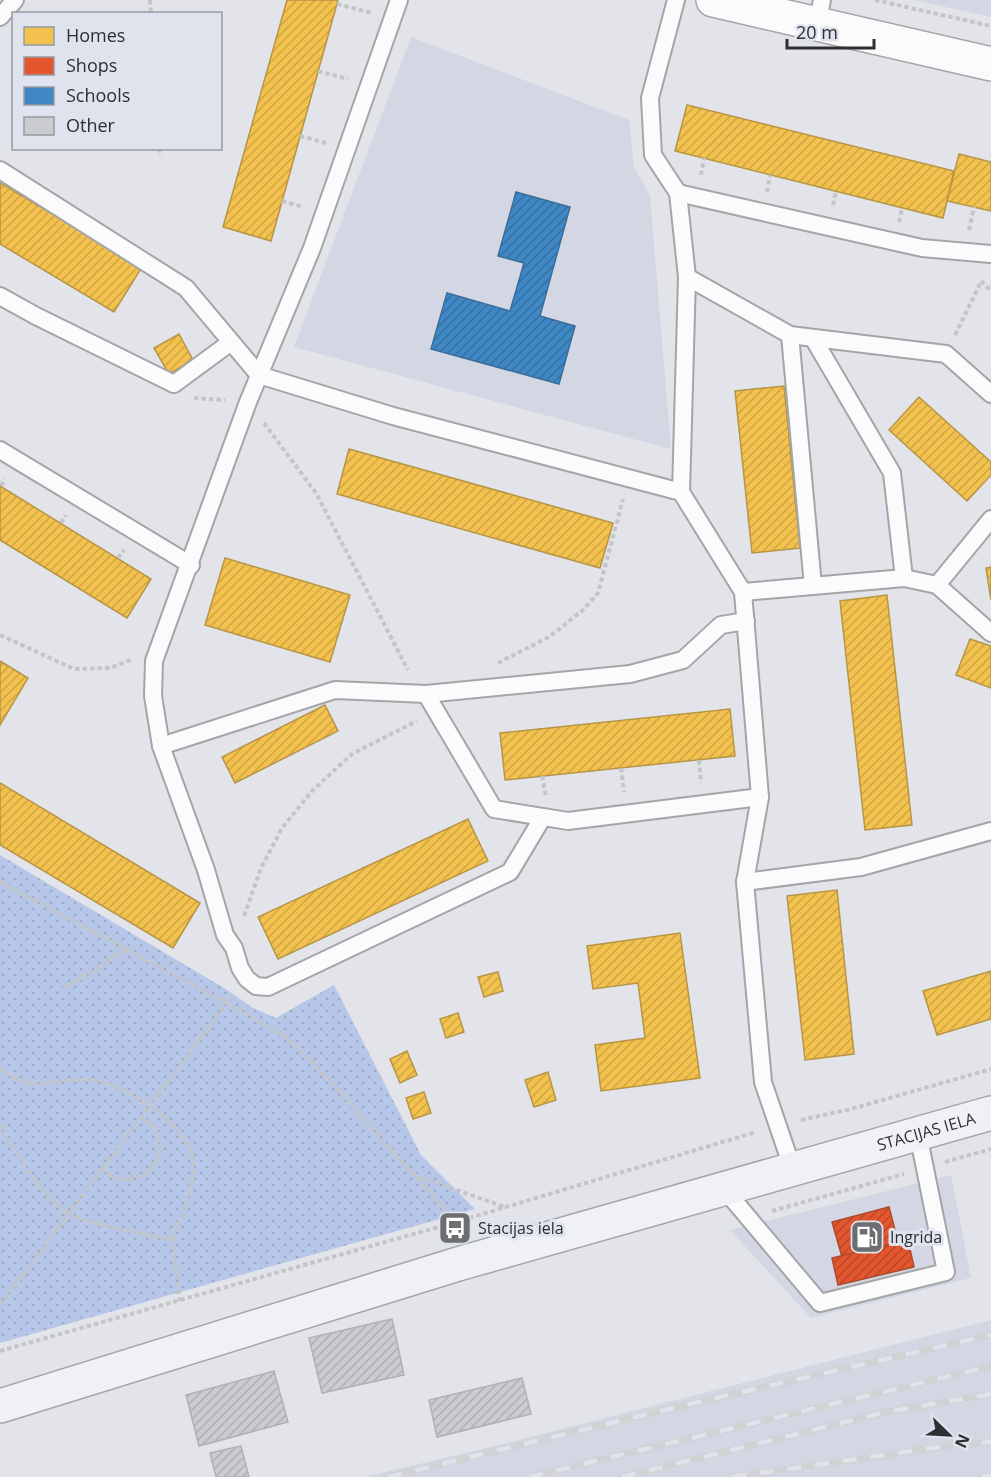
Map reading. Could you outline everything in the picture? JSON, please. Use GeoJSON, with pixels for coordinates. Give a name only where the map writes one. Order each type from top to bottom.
{"type":"FeatureCollection","features":[{"type":"Feature","properties":{"kind":"street"},"geometry":{"type":"LineString","coordinates":[[713,0],[819,13],[991,64]]}},
{"type":"Feature","properties":{"kind":"street","name":"STACIJAS IELA"},"geometry":{"type":"LineString","coordinates":[[0,1406],[458,1264],[991,1113]]}},
{"type":"Feature","properties":{"kind":"lane"},"geometry":{"type":"LineString","coordinates":[[0,17],[15,0]]}},
{"type":"Feature","properties":{"kind":"lane"},"geometry":{"type":"LineString","coordinates":[[399,0],[312,248],[248,402],[156,657],[153,696],[161,746],[206,870],[225,934],[234,948],[240,968],[247,979],[256,986],[268,987],[510,872],[543,817]]}},
{"type":"Feature","properties":{"kind":"lane"},"geometry":{"type":"LineString","coordinates":[[676,0],[650,98],[653,155],[678,193],[687,277],[681,492],[742,592],[760,797],[745,882],[763,1082],[792,1170]]}},
{"type":"Feature","properties":{"kind":"lane"},"geometry":{"type":"LineString","coordinates":[[0,170],[186,288],[259,375],[393,417],[681,492]]}},
{"type":"Feature","properties":{"kind":"lane"},"geometry":{"type":"LineString","coordinates":[[678,193],[922,248],[991,254]]}},
{"type":"Feature","properties":{"kind":"lane"},"geometry":{"type":"LineString","coordinates":[[687,277],[790,335],[946,354],[991,394]]}},
{"type":"Feature","properties":{"kind":"lane"},"geometry":{"type":"LineString","coordinates":[[0,296],[174,384],[231,342]]}},
{"type":"Feature","properties":{"kind":"lane"},"geometry":{"type":"LineString","coordinates":[[790,335],[813,586]]}},
{"type":"Feature","properties":{"kind":"lane"},"geometry":{"type":"LineString","coordinates":[[813,338],[892,473],[904,578]]}},
{"type":"Feature","properties":{"kind":"lane"},"geometry":{"type":"LineString","coordinates":[[0,450],[191,565]]}},
{"type":"Feature","properties":{"kind":"lane"},"geometry":{"type":"LineString","coordinates":[[937,585],[991,519]]}},
{"type":"Feature","properties":{"kind":"lane"},"geometry":{"type":"LineString","coordinates":[[742,592],[904,578],[937,585],[991,633]]}},
{"type":"Feature","properties":{"kind":"lane"},"geometry":{"type":"LineString","coordinates":[[161,746],[335,690],[429,700],[469,690],[630,674],[683,660],[721,625],[746,621]]}},
{"type":"Feature","properties":{"kind":"lane"},"geometry":{"type":"LineString","coordinates":[[429,700],[494,808],[568,821],[760,797]]}},
{"type":"Feature","properties":{"kind":"lane"},"geometry":{"type":"LineString","coordinates":[[745,882],[861,867],[991,831]]}},
{"type":"Feature","properties":{"kind":"lane"},"geometry":{"type":"LineString","coordinates":[[725,1190],[820,1303],[946,1272],[918,1134]]}},
{"type":"Feature","properties":{"kind":"path"},"geometry":{"type":"LineString","coordinates":[[875,0],[991,26]]}},
{"type":"Feature","properties":{"kind":"path"},"geometry":{"type":"LineString","coordinates":[[337,4],[393,18]]}},
{"type":"Feature","properties":{"kind":"path"},"geometry":{"type":"LineString","coordinates":[[318,71],[369,85]]}},
{"type":"Feature","properties":{"kind":"path"},"geometry":{"type":"LineString","coordinates":[[159,150],[160,156]]}},
{"type":"Feature","properties":{"kind":"path"},"geometry":{"type":"LineString","coordinates":[[946,354],[981,282]]}},
{"type":"Feature","properties":{"kind":"path"},"geometry":{"type":"LineString","coordinates":[[248,402],[316,493],[404,663]]}},
{"type":"Feature","properties":{"kind":"path"},"geometry":{"type":"LineString","coordinates":[[469,690],[475,676],[549,637],[583,610],[598,592],[628,478]]}},
{"type":"Feature","properties":{"kind":"path"},"geometry":{"type":"LineString","coordinates":[[0,634],[74,669],[110,668],[141,657],[156,657]]}},
{"type":"Feature","properties":{"kind":"path"},"geometry":{"type":"LineString","coordinates":[[234,948],[261,868],[282,828],[312,791],[351,754],[420,718],[429,700]]}},
{"type":"Feature","properties":{"kind":"path"},"geometry":{"type":"LineString","coordinates":[[0,882],[286,1037],[310,1059],[456,1222]]}},
{"type":"Feature","properties":{"kind":"path"},"geometry":{"type":"LineString","coordinates":[[63,987],[72,984],[127,949]]}},
{"type":"Feature","properties":{"kind":"path"},"geometry":{"type":"LineString","coordinates":[[0,1305],[149,1105],[247,979]]}},
{"type":"Feature","properties":{"kind":"path"},"geometry":{"type":"LineString","coordinates":[[0,1069],[27,1083],[83,1079],[99,1081],[115,1087],[149,1105],[172,1124],[185,1140],[193,1160],[189,1186],[172,1240],[180,1301]]}},
{"type":"Feature","properties":{"kind":"path"},"geometry":{"type":"LineString","coordinates":[[0,1351],[506,1208],[777,1125],[851,1109],[991,1069]]}},
{"type":"Feature","properties":{"kind":"path"},"geometry":{"type":"LineString","coordinates":[[102,1169],[116,1178],[131,1179],[145,1175],[154,1166],[159,1153],[160,1139],[153,1125],[141,1117]]}},
{"type":"Feature","properties":{"kind":"path"},"geometry":{"type":"LineString","coordinates":[[0,1125],[42,1188],[68,1213],[94,1223],[172,1240]]}},
{"type":"Feature","properties":{"kind":"path"},"geometry":{"type":"LineString","coordinates":[[413,1174],[506,1208]]}},
{"type":"Feature","properties":{"kind":"shaded area"},"geometry":{"type":"Polygon","coordinates":[[[914,0],[991,0],[991,17],[914,0]]]}},
{"type":"Feature","properties":{"kind":"shaded area"},"geometry":{"type":"Polygon","coordinates":[[[411,37],[629,120],[634,167],[650,196],[671,449],[294,347],[411,37]]]}},
{"type":"Feature","properties":{"kind":"shaded area"},"geometry":{"type":"Polygon","coordinates":[[[0,855],[224,988],[253,1008],[276,1018],[334,985],[421,1155],[475,1209],[0,1343],[0,855]]]}},
{"type":"Feature","properties":{"kind":"shaded area"},"geometry":{"type":"Polygon","coordinates":[[[951,1175],[971,1278],[811,1318],[730,1230],[951,1175]]]}},
{"type":"Feature","properties":{"kind":"shaded area"},"geometry":{"type":"Polygon","coordinates":[[[991,1320],[991,1477],[364,1477],[482,1449],[991,1320]]]}},
{"type":"Feature","properties":{"kind":"building: Homes"},"geometry":{"type":"Polygon","coordinates":[[[287,0],[338,0],[271,241],[223,227],[287,0]]]}},
{"type":"Feature","properties":{"kind":"building: Homes"},"geometry":{"type":"Polygon","coordinates":[[[687,105],[954,171],[943,218],[675,151],[687,105]]]}},
{"type":"Feature","properties":{"kind":"building: Homes"},"geometry":{"type":"Polygon","coordinates":[[[959,154],[991,162],[991,211],[947,201],[959,154]]]}},
{"type":"Feature","properties":{"kind":"building: Homes"},"geometry":{"type":"Polygon","coordinates":[[[0,183],[142,267],[114,312],[0,244],[0,183]]]}},
{"type":"Feature","properties":{"kind":"building: Homes"},"geometry":{"type":"Polygon","coordinates":[[[179,334],[193,360],[169,374],[154,348],[179,334]]]}},
{"type":"Feature","properties":{"kind":"building: Homes"},"geometry":{"type":"Polygon","coordinates":[[[784,386],[800,548],[752,553],[735,391],[784,386]]]}},
{"type":"Feature","properties":{"kind":"building: Homes"},"geometry":{"type":"Polygon","coordinates":[[[919,397],[991,462],[991,475],[967,501],[889,430],[919,397]]]}},
{"type":"Feature","properties":{"kind":"building: Homes"},"geometry":{"type":"Polygon","coordinates":[[[349,449],[613,523],[600,568],[337,494],[349,449]]]}},
{"type":"Feature","properties":{"kind":"building: Homes"},"geometry":{"type":"Polygon","coordinates":[[[0,486],[151,579],[127,618],[0,540],[0,486]]]}},
{"type":"Feature","properties":{"kind":"building: Homes"},"geometry":{"type":"Polygon","coordinates":[[[225,558],[350,595],[330,662],[205,625],[225,558]]]}},
{"type":"Feature","properties":{"kind":"building: Homes"},"geometry":{"type":"Polygon","coordinates":[[[991,567],[991,600],[986,568],[991,567]]]}},
{"type":"Feature","properties":{"kind":"building: Homes"},"geometry":{"type":"Polygon","coordinates":[[[887,595],[912,825],[865,830],[840,601],[887,595]]]}},
{"type":"Feature","properties":{"kind":"building: Homes"},"geometry":{"type":"Polygon","coordinates":[[[970,639],[991,646],[991,688],[956,675],[970,639]]]}},
{"type":"Feature","properties":{"kind":"building: Homes"},"geometry":{"type":"Polygon","coordinates":[[[0,661],[28,678],[0,725],[0,661]]]}},
{"type":"Feature","properties":{"kind":"building: Homes"},"geometry":{"type":"Polygon","coordinates":[[[325,705],[338,731],[235,783],[222,757],[325,705]]]}},
{"type":"Feature","properties":{"kind":"building: Homes"},"geometry":{"type":"Polygon","coordinates":[[[730,709],[735,756],[505,780],[500,733],[730,709]]]}},
{"type":"Feature","properties":{"kind":"building: Homes"},"geometry":{"type":"Polygon","coordinates":[[[0,783],[200,903],[173,948],[0,845],[0,783]]]}},
{"type":"Feature","properties":{"kind":"building: Homes"},"geometry":{"type":"Polygon","coordinates":[[[468,819],[488,861],[278,959],[258,917],[468,819]]]}},
{"type":"Feature","properties":{"kind":"building: Homes"},"geometry":{"type":"Polygon","coordinates":[[[837,890],[854,1054],[805,1060],[787,896],[837,890]]]}},
{"type":"Feature","properties":{"kind":"building: Homes"},"geometry":{"type":"Polygon","coordinates":[[[680,933],[700,1078],[601,1091],[595,1045],[645,1038],[638,983],[593,989],[587,946],[680,933]]]}},
{"type":"Feature","properties":{"kind":"building: Homes"},"geometry":{"type":"Polygon","coordinates":[[[991,971],[991,1019],[937,1035],[923,991],[991,971]]]}},
{"type":"Feature","properties":{"kind":"building: Homes"},"geometry":{"type":"Polygon","coordinates":[[[498,972],[503,991],[484,997],[478,977],[498,972]]]}},
{"type":"Feature","properties":{"kind":"building: Homes"},"geometry":{"type":"Polygon","coordinates":[[[458,1013],[464,1032],[446,1038],[440,1019],[458,1013]]]}},
{"type":"Feature","properties":{"kind":"building: Homes"},"geometry":{"type":"Polygon","coordinates":[[[407,1051],[417,1075],[400,1083],[390,1059],[407,1051]]]}},
{"type":"Feature","properties":{"kind":"building: Homes"},"geometry":{"type":"Polygon","coordinates":[[[548,1072],[556,1100],[534,1107],[525,1080],[548,1072]]]}},
{"type":"Feature","properties":{"kind":"building: Homes"},"geometry":{"type":"Polygon","coordinates":[[[424,1092],[431,1113],[413,1119],[406,1098],[424,1092]]]}},
{"type":"Feature","properties":{"kind":"building: Shops"},"geometry":{"type":"Polygon","coordinates":[[[889,1207],[900,1249],[844,1264],[832,1222],[889,1207]]]}},
{"type":"Feature","properties":{"kind":"building: Shops"},"geometry":{"type":"Polygon","coordinates":[[[908,1240],[914,1267],[838,1285],[832,1258],[908,1240]]]}},
{"type":"Feature","properties":{"kind":"building: Schools"},"geometry":{"type":"Polygon","coordinates":[[[516,192],[570,207],[540,316],[575,326],[559,384],[431,349],[447,293],[510,311],[524,263],[498,256],[516,192]]]}},
{"type":"Feature","properties":{"kind":"building: Other"},"geometry":{"type":"Polygon","coordinates":[[[392,1319],[404,1375],[322,1393],[309,1338],[392,1319]]]}},
{"type":"Feature","properties":{"kind":"building: Other"},"geometry":{"type":"Polygon","coordinates":[[[274,1371],[288,1422],[199,1446],[186,1395],[274,1371]]]}},
{"type":"Feature","properties":{"kind":"building: Other"},"geometry":{"type":"Polygon","coordinates":[[[522,1378],[531,1414],[437,1437],[429,1400],[522,1378]]]}},
{"type":"Feature","properties":{"kind":"building: Other"},"geometry":{"type":"Polygon","coordinates":[[[241,1446],[249,1477],[216,1477],[210,1453],[241,1446]]]}},
{"type":"Feature","properties":{"kind":"railway"},"geometry":{"type":"LineString","coordinates":[[388,1477],[677,1407],[991,1335]]}},
{"type":"Feature","properties":{"kind":"railway"},"geometry":{"type":"LineString","coordinates":[[529,1477],[991,1366]]}},
{"type":"Feature","properties":{"kind":"railway"},"geometry":{"type":"LineString","coordinates":[[622,1477],[886,1412],[991,1394]]}},
{"type":"Feature","properties":{"kind":"railway"},"geometry":{"type":"LineString","coordinates":[[732,1477],[954,1445],[991,1442]]}},
{"type":"Feature","properties":{"kind":"railway"},"geometry":{"type":"LineString","coordinates":[[981,1477],[991,1476]]}},
{"type":"Feature","properties":{"kind":"place","name":"Stacijas iela"},"geometry":{"type":"Point","coordinates":[455,1228]}},
{"type":"Feature","properties":{"kind":"place","name":"Ingrida"},"geometry":{"type":"Point","coordinates":[867,1237]}}]}
